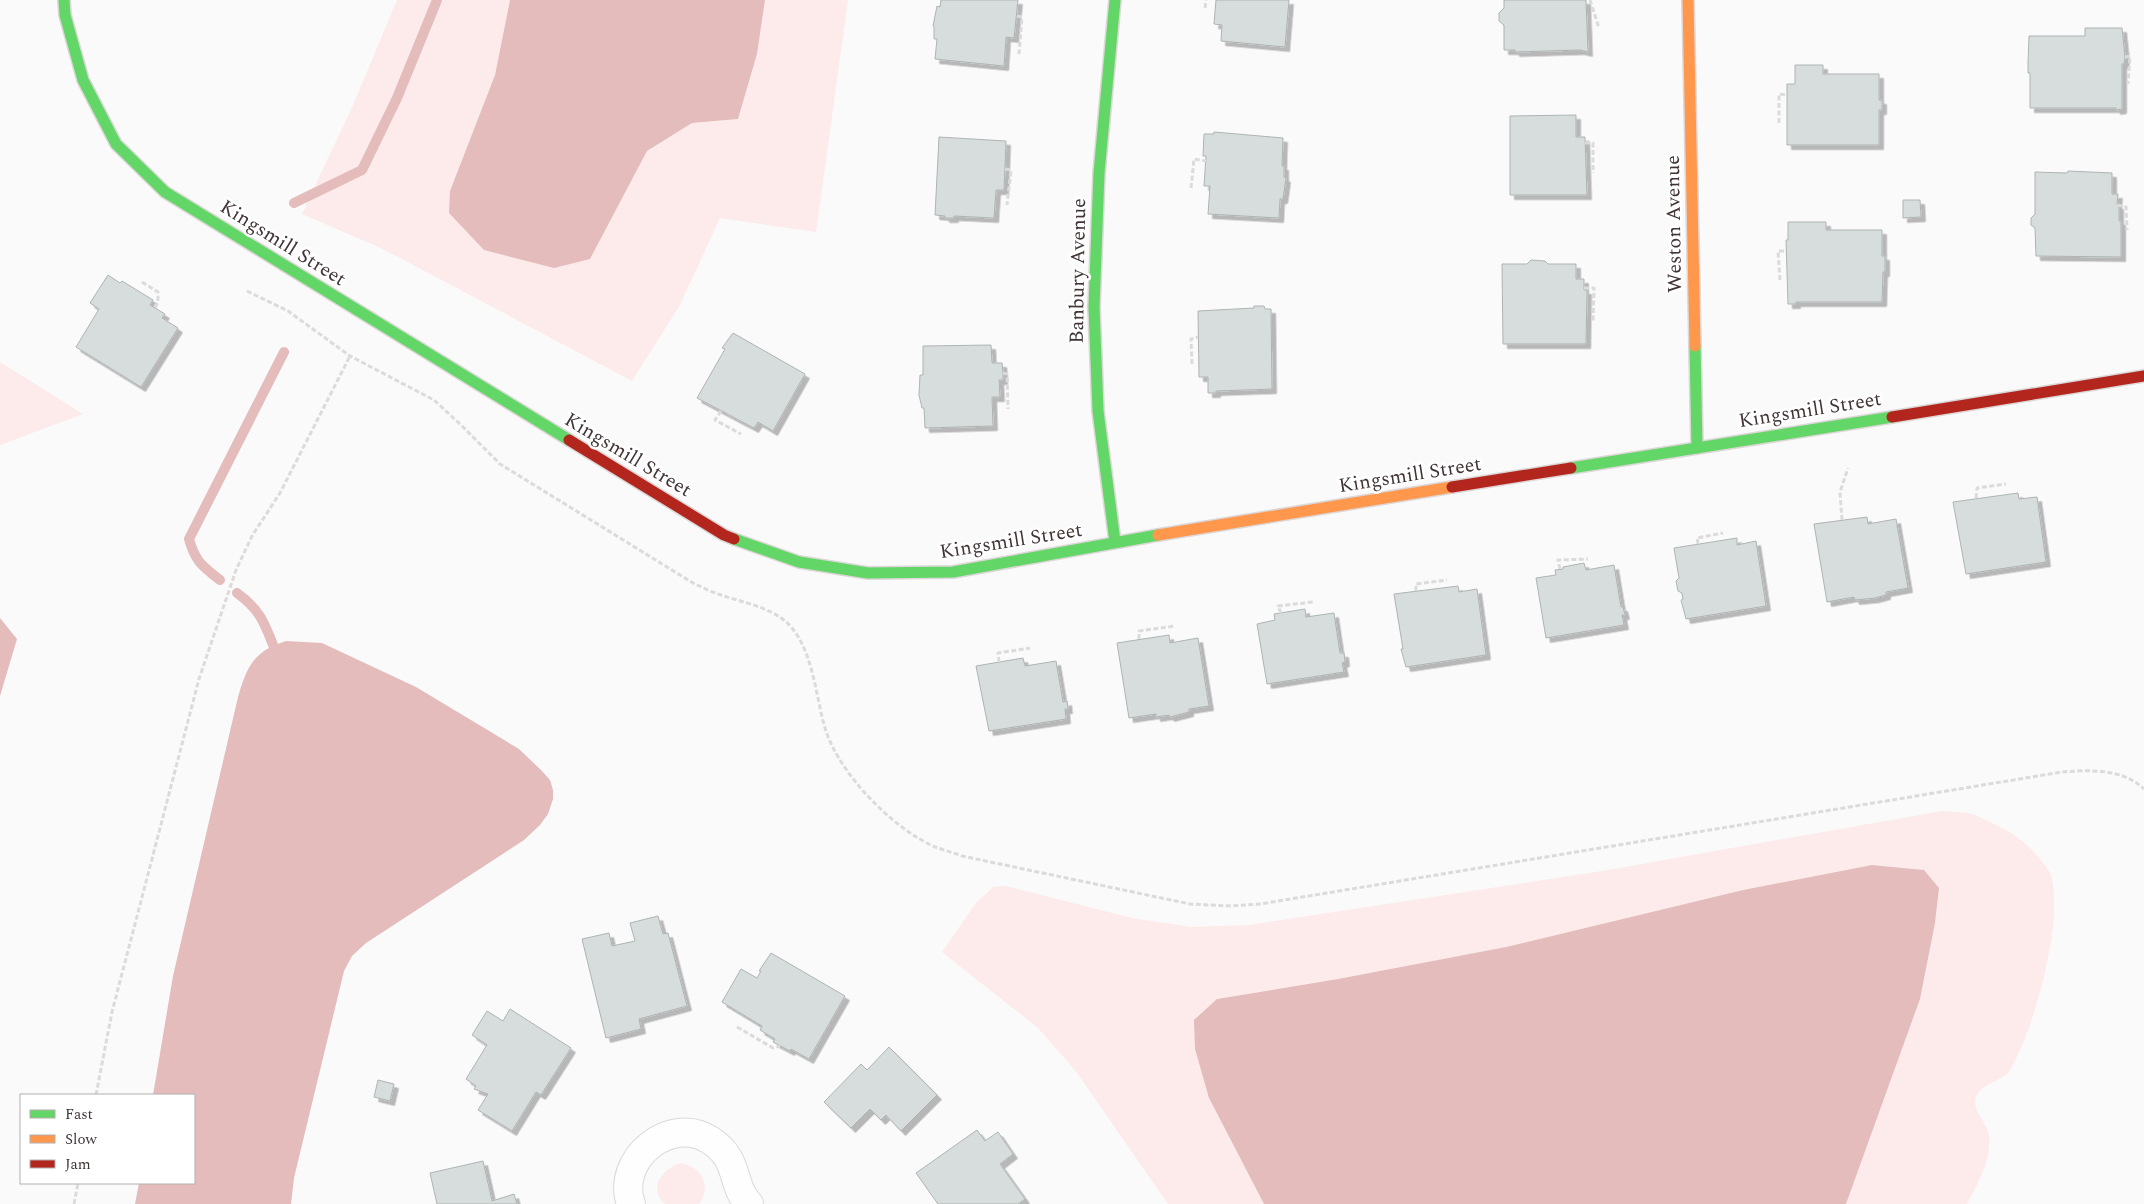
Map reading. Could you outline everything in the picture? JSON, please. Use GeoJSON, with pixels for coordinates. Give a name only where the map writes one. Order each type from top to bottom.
{"type":"FeatureCollection","features":[{"type":"Feature","properties":{"kind":"street","name":"Kingsmill Street"},"geometry":{"type":"LineString","coordinates":[[64,0],[65,15],[83,80],[116,144],[166,192],[724,535],[799,562],[868,573],[953,572],[1115,542],[2144,376]]}},
{"type":"Feature","properties":{"kind":"street","name":"Banbury Avenue"},"geometry":{"type":"LineString","coordinates":[[1115,0],[1099,174],[1094,307],[1098,411],[1115,542]]}},
{"type":"Feature","properties":{"kind":"street","name":"Weston Avenue"},"geometry":{"type":"LineString","coordinates":[[1688,0],[1697,448]]}},
{"type":"Feature","properties":{"kind":"street"},"geometry":{"type":"LineString","coordinates":[[632,1204],[628,1183],[632,1168],[640,1154],[658,1140],[680,1133],[704,1137],[723,1150],[732,1162],[744,1198],[749,1204]]}},
{"type":"Feature","properties":{"kind":"path"},"geometry":{"type":"LineString","coordinates":[[1205,8],[1206,0]]}},
{"type":"Feature","properties":{"kind":"path"},"geometry":{"type":"LineString","coordinates":[[1590,0],[1599,28]]}},
{"type":"Feature","properties":{"kind":"path"},"geometry":{"type":"LineString","coordinates":[[1017,16],[1022,17],[1019,54]]}},
{"type":"Feature","properties":{"kind":"path"},"geometry":{"type":"LineString","coordinates":[[2124,56],[2130,56],[2128,84]]}},
{"type":"Feature","properties":{"kind":"path"},"geometry":{"type":"LineString","coordinates":[[1779,123],[1779,94],[1787,95]]}},
{"type":"Feature","properties":{"kind":"path"},"geometry":{"type":"LineString","coordinates":[[1585,143],[1593,143],[1593,173]]}},
{"type":"Feature","properties":{"kind":"path"},"geometry":{"type":"LineString","coordinates":[[1191,188],[1194,159],[1206,161]]}},
{"type":"Feature","properties":{"kind":"path"},"geometry":{"type":"LineString","coordinates":[[1005,169],[1011,170],[1007,205]]}},
{"type":"Feature","properties":{"kind":"path"},"geometry":{"type":"LineString","coordinates":[[2117,205],[2126,207],[2127,230]]}},
{"type":"Feature","properties":{"kind":"path"},"geometry":{"type":"LineString","coordinates":[[1780,280],[1778,251],[1786,252]]}},
{"type":"Feature","properties":{"kind":"path"},"geometry":{"type":"LineString","coordinates":[[142,282],[158,292],[158,302],[154,308]]}},
{"type":"Feature","properties":{"kind":"path"},"geometry":{"type":"LineString","coordinates":[[1584,288],[1594,288],[1593,322]]}},
{"type":"Feature","properties":{"kind":"path"},"geometry":{"type":"LineString","coordinates":[[247,291],[288,311],[350,356],[434,400],[462,424],[500,464],[693,583],[782,617],[801,640],[826,730],[838,758],[856,782],[880,808],[932,846],[991,863],[1190,904],[1231,906],[1260,904],[2062,772],[2092,770],[2118,775],[2144,789]]}},
{"type":"Feature","properties":{"kind":"path"},"geometry":{"type":"LineString","coordinates":[[1192,364],[1190,339],[1198,337]]}},
{"type":"Feature","properties":{"kind":"path"},"geometry":{"type":"LineString","coordinates":[[96,1094],[112,1012],[199,679],[236,570],[252,536],[280,493],[350,356]]}},
{"type":"Feature","properties":{"kind":"path"},"geometry":{"type":"LineString","coordinates":[[1003,373],[1008,374],[1008,409]]}},
{"type":"Feature","properties":{"kind":"path"},"geometry":{"type":"LineString","coordinates":[[721,411],[715,420],[741,434]]}},
{"type":"Feature","properties":{"kind":"path"},"geometry":{"type":"LineString","coordinates":[[1842,520],[1840,492],[1848,468]]}},
{"type":"Feature","properties":{"kind":"path"},"geometry":{"type":"LineString","coordinates":[[1976,498],[1977,488],[2006,484]]}},
{"type":"Feature","properties":{"kind":"path"},"geometry":{"type":"LineString","coordinates":[[1698,544],[1697,538],[1723,533]]}},
{"type":"Feature","properties":{"kind":"path"},"geometry":{"type":"LineString","coordinates":[[1560,569],[1558,560],[1588,559]]}},
{"type":"Feature","properties":{"kind":"path"},"geometry":{"type":"LineString","coordinates":[[1416,591],[1416,584],[1447,580]]}},
{"type":"Feature","properties":{"kind":"path"},"geometry":{"type":"LineString","coordinates":[[1281,613],[1278,606],[1313,602]]}},
{"type":"Feature","properties":{"kind":"path"},"geometry":{"type":"LineString","coordinates":[[1139,639],[1139,631],[1175,626]]}},
{"type":"Feature","properties":{"kind":"path"},"geometry":{"type":"LineString","coordinates":[[999,662],[998,653],[1030,648]]}},
{"type":"Feature","properties":{"kind":"path"},"geometry":{"type":"LineString","coordinates":[[737,1027],[773,1048],[780,1046]]}},
{"type":"Feature","properties":{"kind":"path"},"geometry":{"type":"LineString","coordinates":[[74,1204],[78,1184]]}},
{"type":"Feature","properties":{"kind":"shaded area"},"geometry":{"type":"Polygon","coordinates":[[[397,0],[510,0],[495,75],[450,191],[590,259],[647,151],[692,123],[738,119],[757,54],[765,0],[848,0],[816,232],[720,218],[680,305],[632,381],[383,249],[302,214],[353,105],[397,0]]]}},
{"type":"Feature","properties":{"kind":"shaded area"},"geometry":{"type":"Polygon","coordinates":[[[510,0],[765,0],[757,54],[738,119],[692,123],[647,151],[590,259],[554,268],[484,250],[449,213],[450,191],[495,75],[510,0]]]}},
{"type":"Feature","properties":{"kind":"shaded area"},"geometry":{"type":"Polygon","coordinates":[[[0,362],[83,414],[0,445],[0,362]]]}},
{"type":"Feature","properties":{"kind":"shaded area"},"geometry":{"type":"Polygon","coordinates":[[[0,618],[17,639],[0,696],[0,618]]]}},
{"type":"Feature","properties":{"kind":"shaded area"},"geometry":{"type":"Polygon","coordinates":[[[286,641],[322,643],[416,687],[519,749],[550,780],[553,799],[548,814],[540,825],[524,840],[366,943],[352,956],[344,971],[294,1178],[291,1204],[135,1204],[139,1184],[195,1184],[195,1094],[153,1094],[173,976],[238,697],[253,661],[275,645],[286,641]]]}},
{"type":"Feature","properties":{"kind":"shaded area"},"geometry":{"type":"Polygon","coordinates":[[[1942,811],[1973,814],[2013,834],[2031,849],[2049,871],[2054,896],[2050,947],[2037,1003],[2028,1029],[2010,1070],[2003,1077],[1984,1087],[1975,1100],[1977,1110],[1988,1131],[1989,1145],[1983,1172],[1967,1204],[1846,1204],[1920,999],[1935,923],[1939,889],[1924,870],[1872,865],[1743,890],[1506,947],[1338,979],[1217,999],[1209,1098],[1264,1204],[1168,1204],[1075,1070],[1038,1028],[942,952],[976,903],[993,887],[1006,886],[1132,918],[1191,927],[1249,925],[1602,871],[1942,811]]]}},
{"type":"Feature","properties":{"kind":"shaded area"},"geometry":{"type":"Polygon","coordinates":[[[1872,865],[1924,870],[1939,888],[1935,923],[1920,999],[1846,1204],[1264,1204],[1209,1098],[1195,1049],[1194,1020],[1217,999],[1338,979],[1506,947],[1743,890],[1872,865]]]}},
{"type":"Feature","properties":{"kind":"shaded area"},"geometry":{"type":"Polygon","coordinates":[[[681,1163],[694,1169],[703,1178],[705,1191],[699,1204],[665,1204],[657,1192],[657,1185],[663,1174],[668,1169],[681,1163]]]}},
{"type":"Feature","properties":{"kind":"building"},"geometry":{"type":"Polygon","coordinates":[[[941,0],[1018,0],[1014,38],[1006,37],[1004,66],[935,59],[937,39],[934,39],[933,26],[937,6],[940,7],[941,0]]]}},
{"type":"Feature","properties":{"kind":"building"},"geometry":{"type":"Polygon","coordinates":[[[1216,0],[1289,0],[1285,47],[1221,41],[1222,25],[1214,24],[1216,0]]]}},
{"type":"Feature","properties":{"kind":"building"},"geometry":{"type":"Polygon","coordinates":[[[1504,0],[1586,0],[1588,52],[1580,50],[1515,52],[1515,50],[1504,50],[1504,25],[1499,21],[1499,13],[1504,8],[1504,0]]]}},
{"type":"Feature","properties":{"kind":"building"},"geometry":{"type":"Polygon","coordinates":[[[2085,28],[2122,28],[2125,57],[2124,64],[2122,64],[2122,109],[2030,108],[2030,73],[2028,73],[2029,36],[2085,36],[2085,28]]]}},
{"type":"Feature","properties":{"kind":"building"},"geometry":{"type":"Polygon","coordinates":[[[1795,65],[1823,65],[1823,74],[1879,74],[1879,100],[1882,100],[1882,110],[1879,110],[1879,145],[1787,145],[1787,84],[1795,84],[1795,65]]]}},
{"type":"Feature","properties":{"kind":"building"},"geometry":{"type":"Polygon","coordinates":[[[1576,115],[1576,137],[1585,137],[1587,195],[1510,195],[1510,116],[1576,115]]]}},
{"type":"Feature","properties":{"kind":"building"},"geometry":{"type":"Polygon","coordinates":[[[1214,132],[1283,138],[1282,166],[1284,166],[1284,177],[1286,178],[1283,199],[1280,199],[1279,218],[1208,214],[1210,186],[1204,186],[1206,156],[1203,156],[1204,134],[1214,134],[1214,132]]]}},
{"type":"Feature","properties":{"kind":"building"},"geometry":{"type":"Polygon","coordinates":[[[939,137],[1006,141],[1004,190],[996,190],[994,218],[954,216],[954,218],[945,218],[945,216],[935,215],[939,137]]]}},
{"type":"Feature","properties":{"kind":"building"},"geometry":{"type":"Polygon","coordinates":[[[2068,171],[2112,173],[2112,194],[2118,194],[2117,205],[2119,205],[2119,221],[2121,221],[2121,257],[2036,256],[2035,228],[2031,225],[2031,218],[2035,214],[2035,172],[2067,173],[2068,171]]]}},
{"type":"Feature","properties":{"kind":"building"},"geometry":{"type":"Polygon","coordinates":[[[1903,200],[1920,200],[1921,217],[1903,218],[1903,200]]]}},
{"type":"Feature","properties":{"kind":"building"},"geometry":{"type":"Polygon","coordinates":[[[1788,222],[1826,222],[1826,230],[1882,230],[1882,256],[1885,256],[1885,272],[1883,272],[1882,302],[1796,302],[1796,304],[1788,304],[1786,240],[1788,240],[1788,222]]]}},
{"type":"Feature","properties":{"kind":"building"},"geometry":{"type":"Polygon","coordinates":[[[1531,260],[1545,261],[1548,264],[1576,264],[1576,279],[1584,279],[1584,290],[1587,290],[1586,344],[1503,344],[1502,264],[1527,264],[1531,260]]]}},
{"type":"Feature","properties":{"kind":"building"},"geometry":{"type":"Polygon","coordinates":[[[108,275],[120,283],[122,281],[153,300],[150,305],[165,314],[162,318],[178,328],[141,387],[76,347],[99,309],[90,303],[108,275]]]}},
{"type":"Feature","properties":{"kind":"building"},"geometry":{"type":"Polygon","coordinates":[[[1254,306],[1264,306],[1265,309],[1271,309],[1272,389],[1208,393],[1208,377],[1199,377],[1198,311],[1254,308],[1254,306]]]}},
{"type":"Feature","properties":{"kind":"building"},"geometry":{"type":"Polygon","coordinates":[[[733,333],[805,374],[773,431],[758,422],[754,428],[697,398],[725,349],[722,348],[733,333]]]}},
{"type":"Feature","properties":{"kind":"building"},"geometry":{"type":"Polygon","coordinates":[[[991,345],[992,363],[1002,363],[1003,373],[1003,380],[999,380],[1000,397],[992,397],[993,426],[925,428],[924,408],[922,408],[919,395],[920,375],[923,375],[923,346],[991,345]]]}},
{"type":"Feature","properties":{"kind":"building"},"geometry":{"type":"Polygon","coordinates":[[[2018,493],[2019,499],[2037,497],[2046,562],[1966,574],[1953,502],[2018,493]]]}},
{"type":"Feature","properties":{"kind":"building"},"geometry":{"type":"Polygon","coordinates":[[[1867,517],[1868,524],[1896,519],[1908,588],[1886,592],[1886,595],[1875,598],[1855,600],[1854,597],[1827,602],[1814,524],[1867,517]]]}},
{"type":"Feature","properties":{"kind":"building"},"geometry":{"type":"Polygon","coordinates":[[[1737,538],[1737,545],[1756,541],[1766,606],[1686,619],[1681,600],[1683,599],[1682,593],[1678,591],[1676,581],[1679,578],[1674,548],[1737,538]]]}},
{"type":"Feature","properties":{"kind":"building"},"geometry":{"type":"Polygon","coordinates":[[[1584,563],[1586,570],[1614,565],[1621,607],[1623,607],[1625,615],[1622,615],[1624,625],[1546,638],[1536,578],[1556,575],[1555,570],[1584,563]]]}},
{"type":"Feature","properties":{"kind":"building"},"geometry":{"type":"Polygon","coordinates":[[[1458,586],[1459,592],[1477,589],[1486,655],[1406,667],[1401,649],[1403,649],[1394,594],[1458,586]]]}},
{"type":"Feature","properties":{"kind":"building"},"geometry":{"type":"Polygon","coordinates":[[[1305,609],[1306,617],[1334,613],[1340,653],[1344,653],[1345,662],[1342,663],[1344,672],[1267,684],[1257,624],[1275,620],[1274,614],[1305,609]]]}},
{"type":"Feature","properties":{"kind":"building"},"geometry":{"type":"Polygon","coordinates":[[[1169,635],[1170,643],[1198,638],[1209,706],[1189,709],[1189,712],[1170,717],[1169,715],[1156,717],[1156,714],[1129,718],[1117,643],[1169,635]]]}},
{"type":"Feature","properties":{"kind":"building"},"geometry":{"type":"Polygon","coordinates":[[[1023,658],[1025,666],[1056,661],[1063,702],[1067,701],[1068,709],[1065,709],[1066,719],[989,731],[976,666],[1023,658]]]}},
{"type":"Feature","properties":{"kind":"building"},"geometry":{"type":"Polygon","coordinates":[[[658,916],[663,934],[668,933],[687,1006],[639,1019],[641,1029],[606,1038],[582,939],[609,933],[612,946],[635,941],[630,923],[658,916]]]}},
{"type":"Feature","properties":{"kind":"building"},"geometry":{"type":"Polygon","coordinates":[[[771,953],[845,996],[809,1059],[773,1042],[775,1039],[760,1030],[762,1026],[722,1002],[741,969],[757,978],[761,971],[759,971],[771,953]]]}},
{"type":"Feature","properties":{"kind":"building"},"geometry":{"type":"Polygon","coordinates":[[[510,1009],[571,1048],[541,1095],[536,1092],[512,1131],[478,1110],[488,1094],[474,1089],[476,1086],[466,1079],[487,1045],[472,1035],[487,1011],[503,1021],[510,1009]]]}},
{"type":"Feature","properties":{"kind":"building"},"geometry":{"type":"Polygon","coordinates":[[[889,1047],[937,1095],[901,1131],[886,1115],[881,1120],[870,1109],[851,1128],[824,1102],[861,1064],[867,1070],[889,1047]]]}},
{"type":"Feature","properties":{"kind":"building"},"geometry":{"type":"Polygon","coordinates":[[[378,1080],[394,1084],[390,1101],[374,1097],[378,1080]]]}},
{"type":"Feature","properties":{"kind":"building"},"geometry":{"type":"Polygon","coordinates":[[[977,1130],[985,1141],[998,1132],[1013,1154],[1000,1164],[1025,1199],[1018,1204],[938,1204],[916,1173],[977,1130]]]}},
{"type":"Feature","properties":{"kind":"building"},"geometry":{"type":"Polygon","coordinates":[[[483,1161],[492,1201],[514,1194],[517,1204],[437,1204],[430,1173],[483,1161]]]}},
{"type":"Feature","properties":{"kind":"waterway"},"geometry":{"type":"LineString","coordinates":[[294,203],[362,170],[397,98],[437,0]]}},
{"type":"Feature","properties":{"kind":"waterway"},"geometry":{"type":"LineString","coordinates":[[220,580],[200,562],[194,553],[189,539],[284,352]]}},
{"type":"Feature","properties":{"kind":"waterway"},"geometry":{"type":"LineString","coordinates":[[237,593],[260,616],[273,645]]}},
{"type":"Feature","properties":{"kind":"traffic: fast"},"geometry":{"type":"LineString","coordinates":[[64,0],[65,15],[83,80],[116,144],[165,192],[569,440]]}},
{"type":"Feature","properties":{"kind":"traffic: fast"},"geometry":{"type":"LineString","coordinates":[[1115,0],[1099,173],[1094,307],[1098,411],[1115,542]]}},
{"type":"Feature","properties":{"kind":"traffic: fast"},"geometry":{"type":"LineString","coordinates":[[1695,346],[1697,448]]}},
{"type":"Feature","properties":{"kind":"traffic: fast"},"geometry":{"type":"LineString","coordinates":[[1571,468],[1892,417]]}},
{"type":"Feature","properties":{"kind":"traffic: fast"},"geometry":{"type":"LineString","coordinates":[[734,539],[799,562],[868,573],[953,572],[1158,535]]}},
{"type":"Feature","properties":{"kind":"traffic: slow"},"geometry":{"type":"LineString","coordinates":[[1688,0],[1695,346]]}},
{"type":"Feature","properties":{"kind":"traffic: slow"},"geometry":{"type":"LineString","coordinates":[[1158,535],[1452,487]]}},
{"type":"Feature","properties":{"kind":"traffic: jam"},"geometry":{"type":"LineString","coordinates":[[1892,417],[2144,376]]}},
{"type":"Feature","properties":{"kind":"traffic: jam"},"geometry":{"type":"LineString","coordinates":[[569,440],[724,535],[734,539]]}},
{"type":"Feature","properties":{"kind":"traffic: jam"},"geometry":{"type":"LineString","coordinates":[[1452,487],[1571,468]]}}]}
